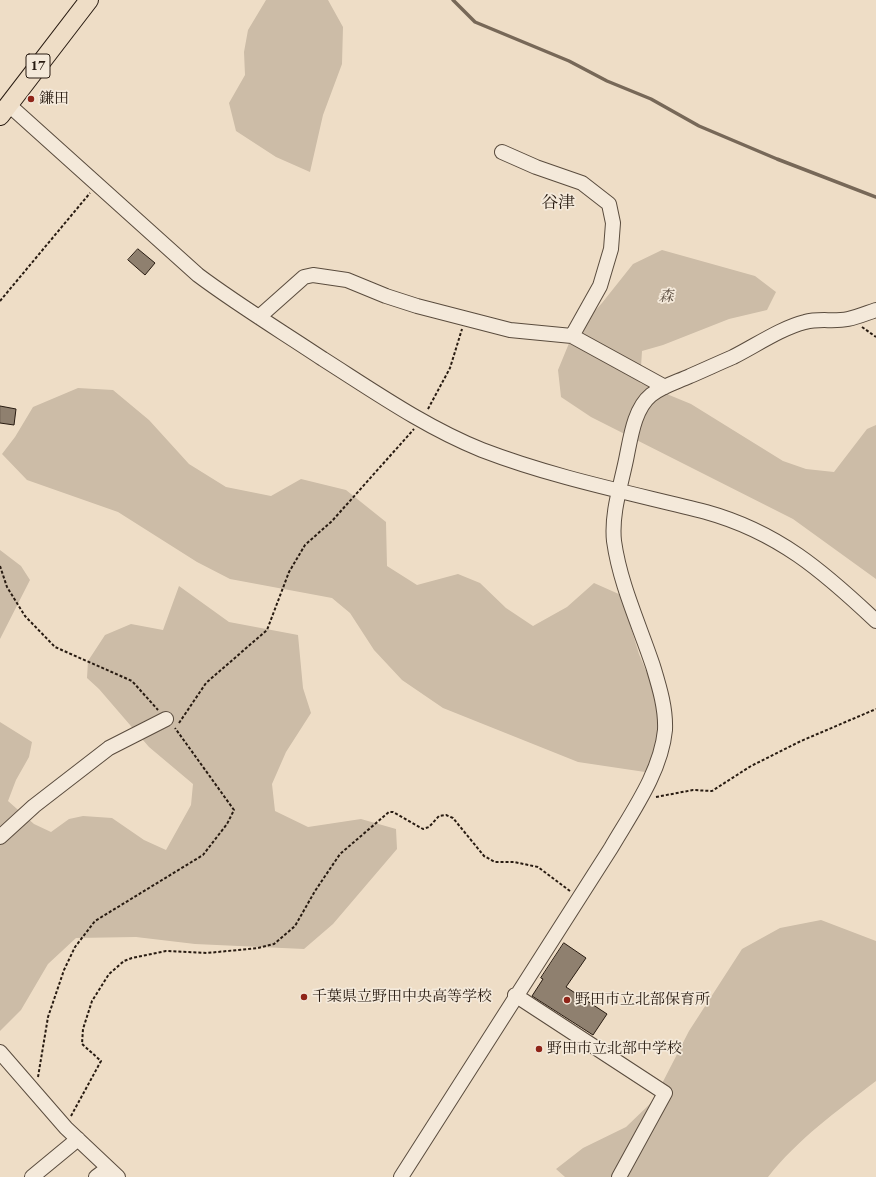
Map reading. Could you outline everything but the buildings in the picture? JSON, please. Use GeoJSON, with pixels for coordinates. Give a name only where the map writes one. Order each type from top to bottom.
{"type":"FeatureCollection","features":[{"type":"Feature","properties":{"kind":"main road","name":"17"},"geometry":{"type":"LineString","coordinates":[[4,110],[77,8],[89,0]]}},
{"type":"Feature","properties":{"kind":"street"},"geometry":{"type":"LineString","coordinates":[[4,110],[97,185],[198,275],[230,299],[421,421],[482,450],[516,462],[619,491],[706,512],[754,528],[780,542],[805,560],[828,578],[876,621]]}},
{"type":"Feature","properties":{"kind":"street"},"geometry":{"type":"LineString","coordinates":[[502,152],[536,167],[582,183],[609,204],[613,223],[611,249],[600,286],[572,336]]}},
{"type":"Feature","properties":{"kind":"street"},"geometry":{"type":"LineString","coordinates":[[259,317],[304,277],[313,275],[347,280],[386,296],[418,306],[510,330],[572,336],[664,387]]}},
{"type":"Feature","properties":{"kind":"street"},"geometry":{"type":"LineString","coordinates":[[401,1177],[639,801],[658,757],[665,730],[664,711],[658,683],[619,568],[614,539],[614,516],[619,491],[642,404],[651,395],[664,387],[698,373],[805,322],[848,319],[876,310]]}},
{"type":"Feature","properties":{"kind":"street"},"geometry":{"type":"LineString","coordinates":[[0,837],[34,806],[109,748],[171,723]]}},
{"type":"Feature","properties":{"kind":"street"},"geometry":{"type":"LineString","coordinates":[[516,995],[665,1092],[619,1177]]}},
{"type":"Feature","properties":{"kind":"street"},"geometry":{"type":"LineString","coordinates":[[0,1052],[66,1128],[113,1172]]}},
{"type":"Feature","properties":{"kind":"street"},"geometry":{"type":"LineString","coordinates":[[32,1177],[78,1139]]}},
{"type":"Feature","properties":{"kind":"street"},"geometry":{"type":"LineString","coordinates":[[96,1177],[113,1172]]}},
{"type":"Feature","properties":{"kind":"path"},"geometry":{"type":"LineString","coordinates":[[0,301],[97,185]]}},
{"type":"Feature","properties":{"kind":"path"},"geometry":{"type":"LineString","coordinates":[[171,723],[206,683],[267,630],[289,572],[305,545],[332,521],[421,421],[450,368],[466,318]]}},
{"type":"Feature","properties":{"kind":"path"},"geometry":{"type":"LineString","coordinates":[[0,566],[6,587],[25,616],[55,647],[132,681],[171,723],[234,810],[227,824],[203,856],[95,921],[75,947],[64,970],[48,1017],[35,1094]]}},
{"type":"Feature","properties":{"kind":"path"},"geometry":{"type":"LineString","coordinates":[[639,801],[693,790],[712,791],[751,766],[801,740],[876,709]]}},
{"type":"Feature","properties":{"kind":"path"},"geometry":{"type":"LineString","coordinates":[[66,1128],[72,1113],[101,1061],[84,1047],[82,1044],[82,1036],[92,1001],[109,974],[124,961],[148,954],[166,951],[207,953],[258,948],[274,944],[296,926],[315,892],[340,854],[389,812],[393,812],[423,829],[429,827],[439,816],[446,815],[453,818],[484,856],[495,862],[514,862],[538,867],[578,898]]}},
{"type":"Feature","properties":{"kind":"green space"},"geometry":{"type":"Polygon","coordinates":[[[266,0],[328,0],[343,27],[342,64],[323,115],[310,172],[276,157],[236,131],[229,103],[245,75],[244,52],[248,30],[266,0]]]}},
{"type":"Feature","properties":{"kind":"green space","name":"森"},"geometry":{"type":"Polygon","coordinates":[[[662,250],[755,276],[776,292],[767,310],[729,319],[663,345],[642,351],[640,383],[691,404],[783,461],[806,469],[834,472],[867,429],[876,425],[876,579],[793,519],[591,417],[561,397],[558,370],[572,336],[602,303],[633,264],[662,250]]]}},
{"type":"Feature","properties":{"kind":"green space"},"geometry":{"type":"Polygon","coordinates":[[[78,388],[113,390],[149,420],[189,464],[226,487],[271,496],[301,479],[346,490],[386,522],[387,566],[417,585],[458,574],[480,583],[506,608],[533,626],[567,607],[594,583],[621,595],[639,654],[666,718],[667,735],[645,772],[578,762],[443,708],[402,680],[374,650],[350,613],[332,598],[230,579],[197,562],[118,512],[27,480],[2,454],[15,437],[33,407],[78,388]]]}},
{"type":"Feature","properties":{"kind":"green space"},"geometry":{"type":"Polygon","coordinates":[[[0,550],[21,566],[30,580],[0,639],[0,550]]]}},
{"type":"Feature","properties":{"kind":"green space"},"geometry":{"type":"Polygon","coordinates":[[[179,586],[229,622],[298,635],[303,688],[311,713],[286,752],[272,784],[275,811],[308,827],[361,819],[396,829],[397,849],[333,924],[304,949],[195,944],[136,937],[76,938],[48,964],[21,1010],[0,1031],[0,722],[32,742],[29,757],[16,780],[8,801],[34,824],[51,832],[69,819],[83,816],[112,818],[144,840],[166,850],[191,805],[193,784],[149,747],[99,689],[87,678],[88,661],[105,635],[131,624],[163,630],[179,586]]]}},
{"type":"Feature","properties":{"kind":"green space"},"geometry":{"type":"Polygon","coordinates":[[[821,920],[876,941],[876,1081],[805,1138],[768,1177],[565,1177],[556,1169],[583,1148],[626,1127],[653,1101],[689,1031],[742,949],[780,928],[821,920]]]}},
{"type":"Feature","properties":{"kind":"waterway"},"geometry":{"type":"LineString","coordinates":[[453,0],[475,22],[569,61],[607,81],[651,99],[699,126],[777,159],[876,197]]}},
{"type":"Feature","properties":{"kind":"place","name":"鎌田"},"geometry":{"type":"Point","coordinates":[31,99]}},
{"type":"Feature","properties":{"kind":"place","name":"千葉県立野田中央高等学校"},"geometry":{"type":"Point","coordinates":[304,997]}},
{"type":"Feature","properties":{"kind":"place","name":"野田市立北部保育所"},"geometry":{"type":"Point","coordinates":[567,1000]}},
{"type":"Feature","properties":{"kind":"place","name":"野田市立北部中学校"},"geometry":{"type":"Point","coordinates":[539,1049]}},
{"type":"Feature","properties":{"kind":"district","name":"谷津"},"geometry":{"type":"Point","coordinates":[558,203]}}]}
